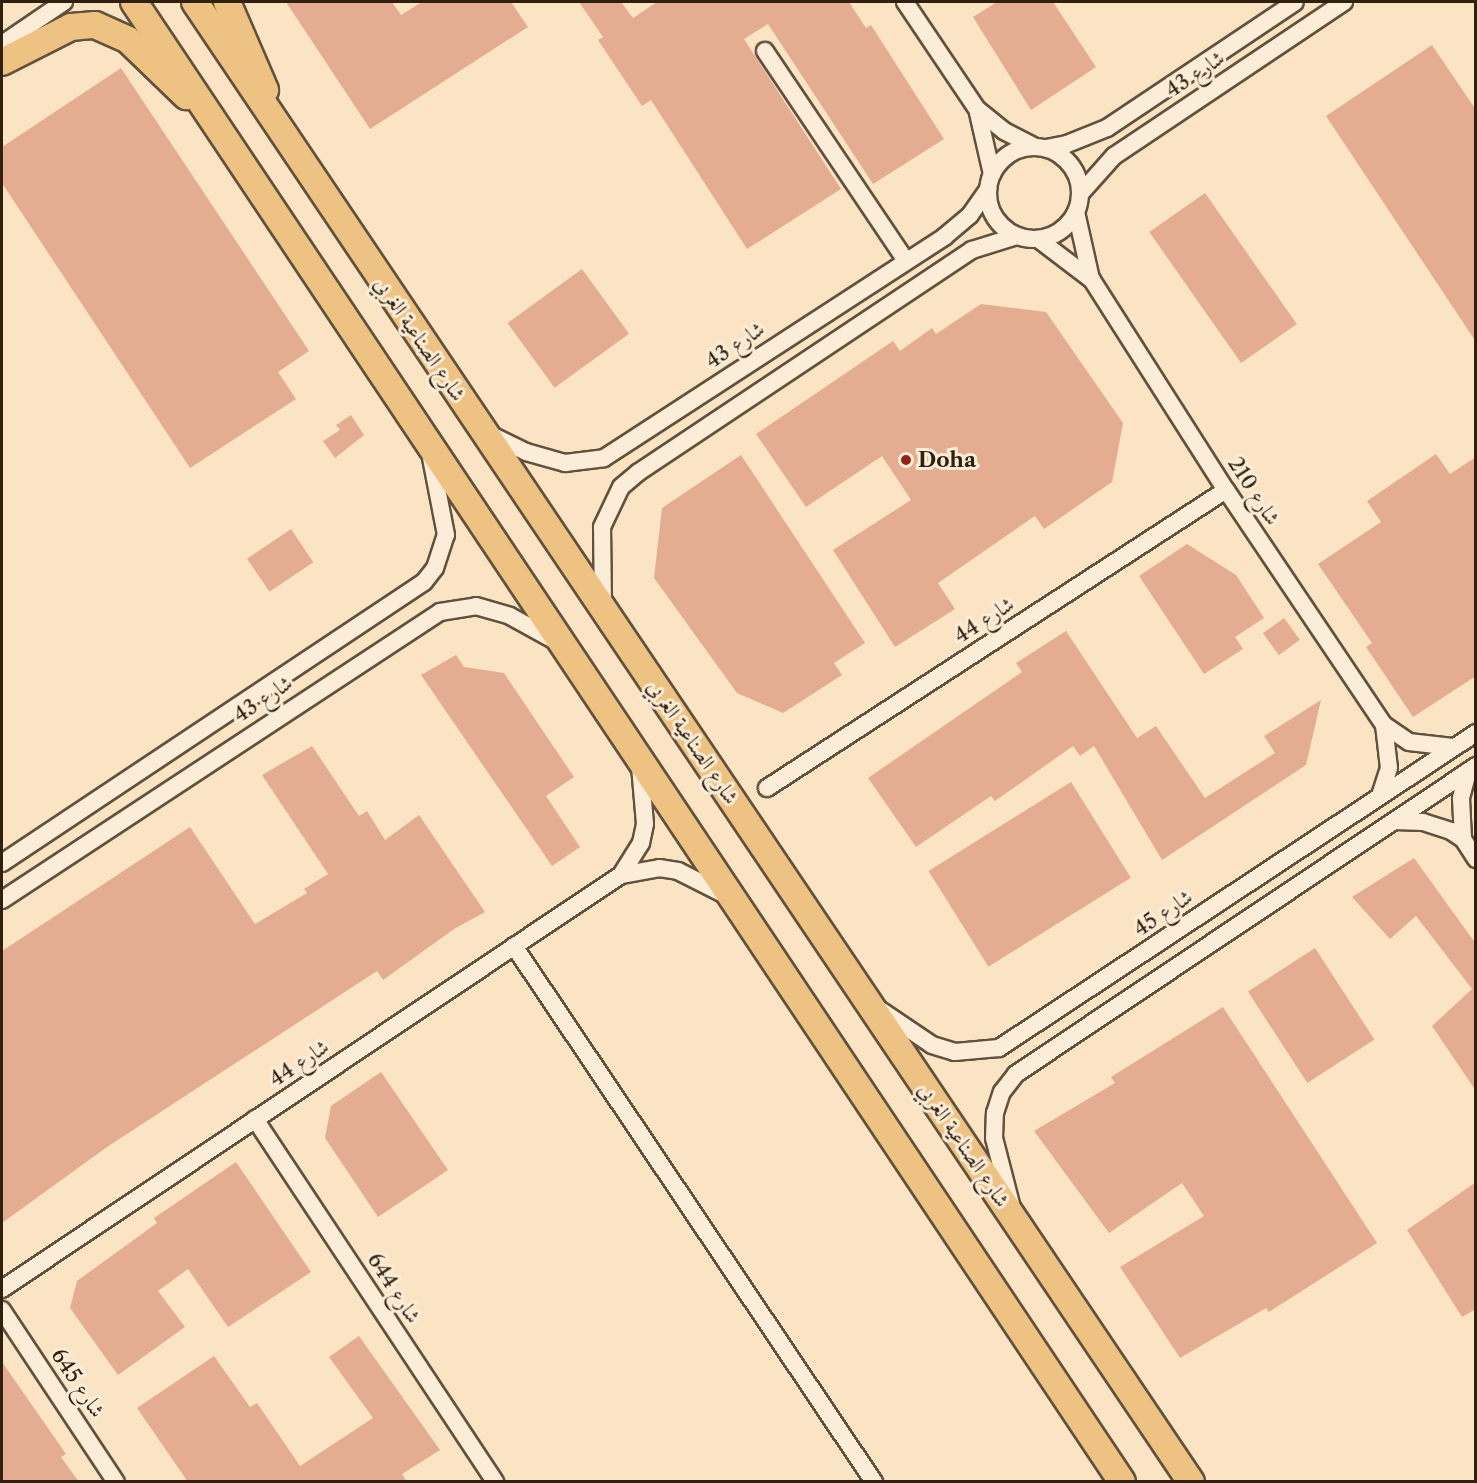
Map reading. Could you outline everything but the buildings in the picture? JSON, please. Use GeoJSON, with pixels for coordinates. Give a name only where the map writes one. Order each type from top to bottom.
{"type":"FeatureCollection","features":[{"type":"Feature","properties":{"kind":"main road"},"geometry":{"type":"LineString","coordinates":[[134,2],[428,446],[738,902],[1122,1482]]}},
{"type":"Feature","properties":{"kind":"main road","name":"شارع الصناعية الغربي"},"geometry":{"type":"LineString","coordinates":[[195,2],[1191,1482]]}},
{"type":"Feature","properties":{"kind":"main road"},"geometry":{"type":"LineString","coordinates":[[227,2],[250,48],[280,130]]}},
{"type":"Feature","properties":{"kind":"main road"},"geometry":{"type":"LineString","coordinates":[[2,62],[64,30],[95,25],[128,40],[158,72],[207,112]]}},
{"type":"Feature","properties":{"kind":"street"},"geometry":{"type":"LineString","coordinates":[[2,44],[64,2]]}},
{"type":"Feature","properties":{"kind":"street"},"geometry":{"type":"LineString","coordinates":[[905,2],[977,109],[988,141],[990,181],[998,222],[1017,236]]}},
{"type":"Feature","properties":{"kind":"street","name":"شارع 43"},"geometry":{"type":"LineString","coordinates":[[1040,147],[1107,128],[1295,2]]}},
{"type":"Feature","properties":{"kind":"street","name":"شارع 43"},"geometry":{"type":"LineString","coordinates":[[1081,193],[1114,156],[1344,2]]}},
{"type":"Feature","properties":{"kind":"street"},"geometry":{"type":"LineString","coordinates":[[765,51],[906,261]]}},
{"type":"Feature","properties":{"kind":"street"},"geometry":{"type":"LineString","coordinates":[[603,608],[602,527],[621,487],[639,472],[972,250],[1017,236],[1038,239],[1057,233],[1076,212],[1081,193],[1071,165],[1040,147],[1004,131],[977,109]]}},
{"type":"Feature","properties":{"kind":"street"},"geometry":{"type":"LineString","coordinates":[[990,181],[1005,157],[1040,147]]}},
{"type":"Feature","properties":{"kind":"street","name":"شارع 43"},"geometry":{"type":"LineString","coordinates":[[483,432],[555,461],[585,463],[604,458],[958,226],[990,181]]}},
{"type":"Feature","properties":{"kind":"street","name":"شارع 210"},"geometry":{"type":"LineString","coordinates":[[1076,212],[1092,280],[1226,490],[1384,725],[1409,742],[1453,747]]}},
{"type":"Feature","properties":{"kind":"street","name":"شارع 210"},"geometry":{"type":"LineString","coordinates":[[1038,239],[1092,280]]}},
{"type":"Feature","properties":{"kind":"street","name":"شارع 43"},"geometry":{"type":"LineString","coordinates":[[2,863],[424,582],[435,568],[446,535],[442,500],[428,446]]}},
{"type":"Feature","properties":{"kind":"street","name":"شارع 44"},"geometry":{"type":"LineString","coordinates":[[767,789],[1226,490]]}},
{"type":"Feature","properties":{"kind":"street","name":"شارع 43"},"geometry":{"type":"LineString","coordinates":[[2,900],[440,612],[476,606],[510,616],[564,646]]}},
{"type":"Feature","properties":{"kind":"street","name":"شارع 210"},"geometry":{"type":"LineString","coordinates":[[1380,796],[1389,768],[1384,725]]}},
{"type":"Feature","properties":{"kind":"street","name":"شارع 45"},"geometry":{"type":"LineString","coordinates":[[865,999],[932,1045],[955,1052],[999,1048],[1476,733]]}},
{"type":"Feature","properties":{"kind":"street","name":"شارع 44"},"geometry":{"type":"LineString","coordinates":[[621,875],[641,843],[645,824],[638,754]]}},
{"type":"Feature","properties":{"kind":"street"},"geometry":{"type":"LineString","coordinates":[[1018,1225],[994,1138],[995,1113],[1002,1092],[1016,1074],[1472,769]]}},
{"type":"Feature","properties":{"kind":"street"},"geometry":{"type":"LineString","coordinates":[[1472,769],[1461,798],[1463,839],[1476,859]]}},
{"type":"Feature","properties":{"kind":"street"},"geometry":{"type":"LineString","coordinates":[[1395,821],[1430,824],[1463,839]]}},
{"type":"Feature","properties":{"kind":"street","name":"شارع 44"},"geometry":{"type":"LineString","coordinates":[[2,1289],[621,875],[659,868],[678,871],[738,902]]}},
{"type":"Feature","properties":{"kind":"street"},"geometry":{"type":"LineString","coordinates":[[514,946],[874,1482]]}},
{"type":"Feature","properties":{"kind":"street","name":"شارع 644"},"geometry":{"type":"LineString","coordinates":[[255,1119],[495,1482]]}},
{"type":"Feature","properties":{"kind":"street","name":"شارع 645"},"geometry":{"type":"LineString","coordinates":[[2,1310],[116,1482]]}},
{"type":"Feature","properties":{"kind":"place","name":"Doha"},"geometry":{"type":"Point","coordinates":[906,460]}}]}
